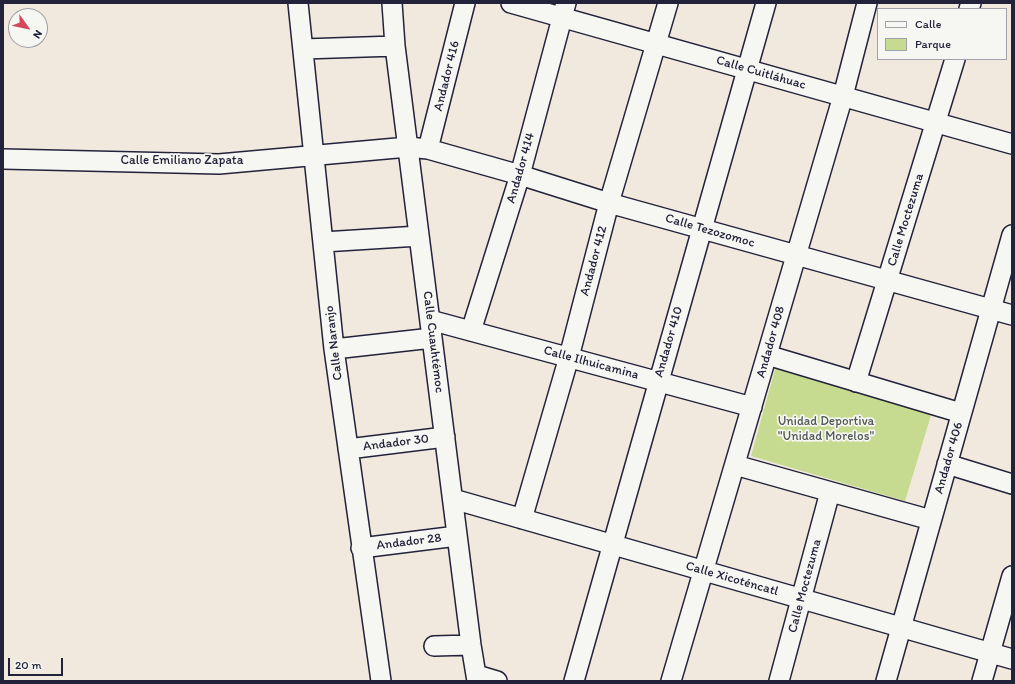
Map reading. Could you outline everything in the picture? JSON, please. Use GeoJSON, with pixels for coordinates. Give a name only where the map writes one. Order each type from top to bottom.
{"type":"FeatureCollection","features":[{"type":"Feature","properties":{"kind":"street","name":"Calle Naranjo"},"geometry":{"type":"LineString","coordinates":[[298,3],[334,348],[361,548],[381,681]]}},
{"type":"Feature","properties":{"kind":"street","name":"Calle Cuauhtémoc"},"geometry":{"type":"LineString","coordinates":[[392,3],[395,46],[471,645],[477,678]]}},
{"type":"Feature","properties":{"kind":"street","name":"Andador 416"},"geometry":{"type":"LineString","coordinates":[[428,149],[465,3]]}},
{"type":"Feature","properties":{"kind":"street","name":"Calle Cuitláhuac"},"geometry":{"type":"LineString","coordinates":[[511,3],[564,10],[656,43],[1012,144]]}},
{"type":"Feature","properties":{"kind":"street","name":"Andador 412"},"geometry":{"type":"LineString","coordinates":[[522,519],[568,357],[609,203],[668,3]]}},
{"type":"Feature","properties":{"kind":"street","name":"Andador 410"},"geometry":{"type":"LineString","coordinates":[[574,681],[766,3]]}},
{"type":"Feature","properties":{"kind":"street","name":"Andador 408"},"geometry":{"type":"LineString","coordinates":[[671,681],[843,96],[867,3]]}},
{"type":"Feature","properties":{"kind":"street","name":"Andador 414"},"geometry":{"type":"LineString","coordinates":[[471,331],[520,175],[564,10]]}},
{"type":"Feature","properties":{"kind":"street"},"geometry":{"type":"LineString","coordinates":[[302,49],[395,46]]}},
{"type":"Feature","properties":{"kind":"street","name":"Calle Moctezuma"},"geometry":{"type":"LineString","coordinates":[[856,382],[955,60]]}},
{"type":"Feature","properties":{"kind":"street","name":"Calle Tezozomoc"},"geometry":{"type":"LineString","coordinates":[[408,147],[428,149],[520,175],[609,203],[1012,315]]}},
{"type":"Feature","properties":{"kind":"street","name":"Calle Emiliano Zapata"},"geometry":{"type":"LineString","coordinates":[[3,159],[219,164],[408,147]]}},
{"type":"Feature","properties":{"kind":"street","name":"Andador 406"},"geometry":{"type":"LineString","coordinates":[[886,681],[1012,235]]}},
{"type":"Feature","properties":{"kind":"street"},"geometry":{"type":"LineString","coordinates":[[323,242],[419,236]]}},
{"type":"Feature","properties":{"kind":"street"},"geometry":{"type":"LineString","coordinates":[[334,348],[431,329]]}},
{"type":"Feature","properties":{"kind":"street","name":"Calle Ilhuicamina"},"geometry":{"type":"LineString","coordinates":[[431,329],[471,331],[752,407]]}},
{"type":"Feature","properties":{"kind":"street"},"geometry":{"type":"LineString","coordinates":[[767,355],[961,413]]}},
{"type":"Feature","properties":{"kind":"street","name":"Andador 30"},"geometry":{"type":"LineString","coordinates":[[348,449],[445,437]]}},
{"type":"Feature","properties":{"kind":"street"},"geometry":{"type":"LineString","coordinates":[[947,464],[1012,484]]}},
{"type":"Feature","properties":{"kind":"street"},"geometry":{"type":"LineString","coordinates":[[735,465],[931,520]]}},
{"type":"Feature","properties":{"kind":"street","name":"Calle Moctezuma"},"geometry":{"type":"LineString","coordinates":[[779,681],[830,492]]}},
{"type":"Feature","properties":{"kind":"street","name":"Calle Xicoténcatl"},"geometry":{"type":"LineString","coordinates":[[453,499],[1012,660]]}},
{"type":"Feature","properties":{"kind":"street","name":"Andador 28"},"geometry":{"type":"LineString","coordinates":[[361,548],[457,536]]}},
{"type":"Feature","properties":{"kind":"street"},"geometry":{"type":"LineString","coordinates":[[982,681],[1012,576]]}},
{"type":"Feature","properties":{"kind":"street"},"geometry":{"type":"LineString","coordinates":[[434,646],[471,645]]}},
{"type":"Feature","properties":{"kind":"street"},"geometry":{"type":"LineString","coordinates":[[477,678],[497,681]]}},
{"type":"Feature","properties":{"kind":"green space","name":"Unidad Deportiva \"Unidad Morelos\""},"geometry":{"type":"Polygon","coordinates":[[[776,366],[932,412],[905,501],[751,456],[776,366]]]}}]}
